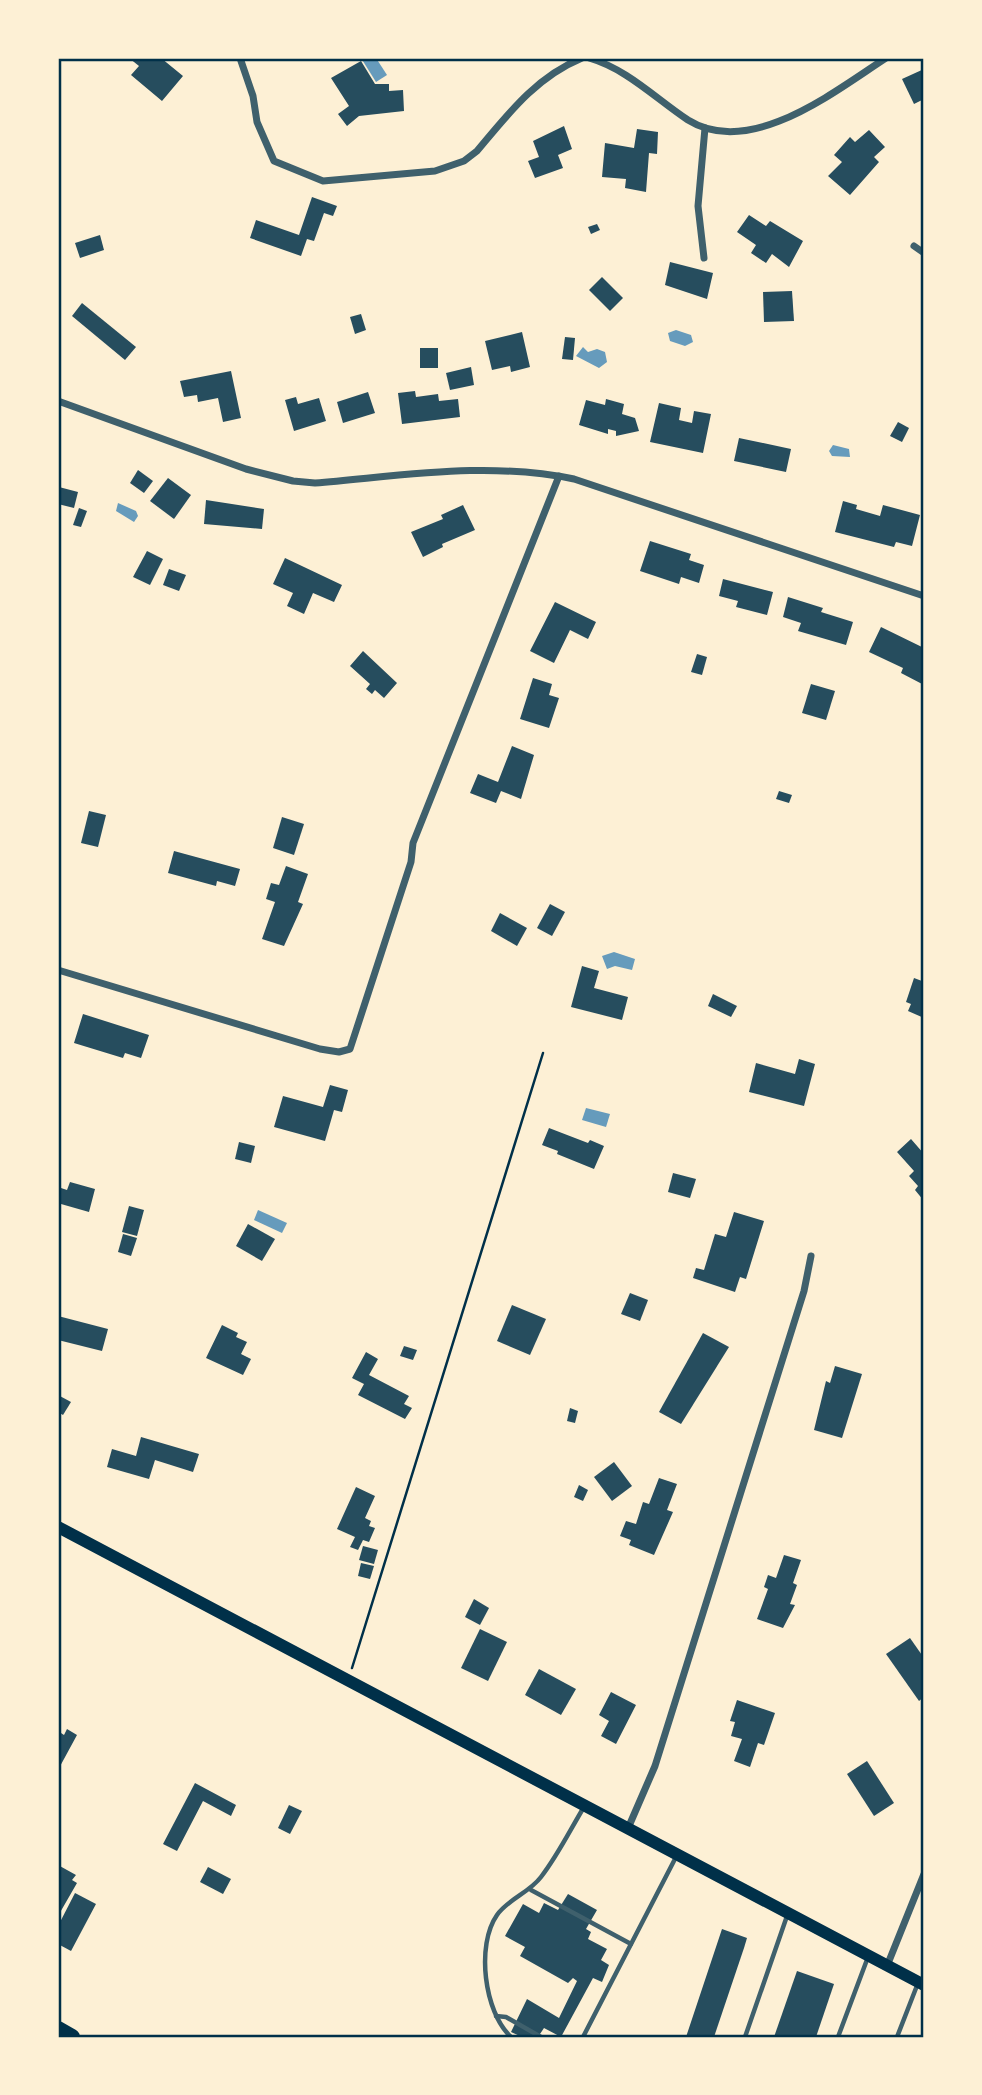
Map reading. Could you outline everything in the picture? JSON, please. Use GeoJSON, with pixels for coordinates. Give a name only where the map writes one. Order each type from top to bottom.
{"type":"FeatureCollection","features":[{"type":"Feature","properties":{"kind":"highway"},"geometry":{"type":"LineString","coordinates":[[58,2029],[72,2037]]}},
{"type":"Feature","properties":{"kind":"main road"},"geometry":{"type":"LineString","coordinates":[[58,1527],[348,1681],[586,1803],[921,1983]]}},
{"type":"Feature","properties":{"kind":"street"},"geometry":{"type":"LineString","coordinates":[[240,58],[253,96],[257,122],[274,161],[323,181],[435,171],[464,161],[477,151],[542,79],[556,69],[582,58]]}},
{"type":"Feature","properties":{"kind":"street"},"geometry":{"type":"LineString","coordinates":[[589,58],[609,64],[690,121],[718,132],[746,132],[785,120],[886,58]]}},
{"type":"Feature","properties":{"kind":"street"},"geometry":{"type":"LineString","coordinates":[[704,258],[698,206],[705,128]]}},
{"type":"Feature","properties":{"kind":"street"},"geometry":{"type":"LineString","coordinates":[[914,246],[924,253]]}},
{"type":"Feature","properties":{"kind":"street"},"geometry":{"type":"LineString","coordinates":[[58,401],[246,469],[293,481],[342,481],[451,470],[528,471],[559,476],[924,596]]}},
{"type":"Feature","properties":{"kind":"street"},"geometry":{"type":"LineString","coordinates":[[58,970],[320,1049],[339,1052],[350,1049],[411,862],[413,843],[559,476]]}},
{"type":"Feature","properties":{"kind":"street"},"geometry":{"type":"LineString","coordinates":[[629,1826],[655,1766],[804,1291],[811,1256]]}},
{"type":"Feature","properties":{"kind":"street"},"geometry":{"type":"LineString","coordinates":[[887,1966],[924,1874]]}},
{"type":"Feature","properties":{"kind":"lane"},"geometry":{"type":"LineString","coordinates":[[511,2037],[496,2015],[486,1986],[487,1936],[497,1914],[531,1890],[549,1866],[586,1803]]}},
{"type":"Feature","properties":{"kind":"lane"},"geometry":{"type":"LineString","coordinates":[[583,2037],[678,1853]]}},
{"type":"Feature","properties":{"kind":"lane"},"geometry":{"type":"LineString","coordinates":[[531,1890],[631,1944]]}},
{"type":"Feature","properties":{"kind":"lane"},"geometry":{"type":"LineString","coordinates":[[745,2037],[788,1912]]}},
{"type":"Feature","properties":{"kind":"lane"},"geometry":{"type":"LineString","coordinates":[[838,2037],[868,1956]]}},
{"type":"Feature","properties":{"kind":"lane"},"geometry":{"type":"LineString","coordinates":[[897,2037],[921,1983]]}},
{"type":"Feature","properties":{"kind":"lane"},"geometry":{"type":"LineString","coordinates":[[496,2015],[506,2017],[541,2037]]}},
{"type":"Feature","properties":{"kind":"path"},"geometry":{"type":"LineString","coordinates":[[348,1681],[544,1053]]}},
{"type":"Feature","properties":{"kind":"water"},"geometry":{"type":"Polygon","coordinates":[[[361,58],[376,58],[387,75],[376,82],[361,58]]]}},
{"type":"Feature","properties":{"kind":"water"},"geometry":{"type":"Polygon","coordinates":[[[676,330],[691,335],[693,342],[685,346],[670,341],[668,333],[676,330]]]}},
{"type":"Feature","properties":{"kind":"water"},"geometry":{"type":"Polygon","coordinates":[[[583,347],[588,352],[597,349],[605,352],[607,362],[599,368],[576,356],[583,347]]]}},
{"type":"Feature","properties":{"kind":"water"},"geometry":{"type":"Polygon","coordinates":[[[833,445],[849,449],[850,457],[832,456],[829,451],[833,445]]]}},
{"type":"Feature","properties":{"kind":"water"},"geometry":{"type":"Polygon","coordinates":[[[118,503],[136,511],[138,516],[134,522],[116,511],[118,503]]]}},
{"type":"Feature","properties":{"kind":"water"},"geometry":{"type":"Polygon","coordinates":[[[614,952],[635,959],[632,970],[615,966],[607,969],[602,956],[614,952]]]}},
{"type":"Feature","properties":{"kind":"water"},"geometry":{"type":"Polygon","coordinates":[[[586,1108],[610,1114],[606,1127],[582,1120],[586,1108]]]}},
{"type":"Feature","properties":{"kind":"water"},"geometry":{"type":"Polygon","coordinates":[[[258,1210],[287,1223],[282,1233],[254,1220],[258,1210]]]}},
{"type":"Feature","properties":{"kind":"building"},"geometry":{"type":"Polygon","coordinates":[[[129,58],[161,58],[183,76],[162,101],[131,75],[139,66],[129,58]]]}},
{"type":"Feature","properties":{"kind":"building"},"geometry":{"type":"Polygon","coordinates":[[[361,61],[375,84],[389,84],[389,91],[403,90],[404,111],[359,116],[347,126],[338,114],[349,106],[331,78],[361,61]]]}},
{"type":"Feature","properties":{"kind":"building"},"geometry":{"type":"Polygon","coordinates":[[[924,69],[924,99],[914,104],[902,79],[924,69]]]}},
{"type":"Feature","properties":{"kind":"building"},"geometry":{"type":"Polygon","coordinates":[[[564,126],[572,149],[558,155],[563,168],[535,178],[528,161],[539,157],[533,141],[564,126]]]}},
{"type":"Feature","properties":{"kind":"building"},"geometry":{"type":"Polygon","coordinates":[[[637,129],[658,132],[657,154],[649,153],[646,192],[625,188],[626,179],[602,177],[605,143],[634,148],[637,129]]]}},
{"type":"Feature","properties":{"kind":"building"},"geometry":{"type":"Polygon","coordinates":[[[869,130],[885,147],[874,157],[879,162],[850,195],[828,176],[842,162],[834,155],[850,137],[855,142],[869,130]]]}},
{"type":"Feature","properties":{"kind":"building"},"geometry":{"type":"Polygon","coordinates":[[[312,197],[337,206],[333,216],[324,213],[314,241],[307,239],[301,256],[250,238],[256,220],[299,235],[312,197]]]}},
{"type":"Feature","properties":{"kind":"building"},"geometry":{"type":"Polygon","coordinates":[[[749,215],[766,226],[770,221],[803,241],[789,267],[772,254],[766,263],[751,253],[756,245],[737,232],[749,215]]]}},
{"type":"Feature","properties":{"kind":"building"},"geometry":{"type":"Polygon","coordinates":[[[597,224],[600,230],[591,234],[588,227],[597,224]]]}},
{"type":"Feature","properties":{"kind":"building"},"geometry":{"type":"Polygon","coordinates":[[[100,235],[104,250],[80,258],[75,243],[100,235]]]}},
{"type":"Feature","properties":{"kind":"building"},"geometry":{"type":"Polygon","coordinates":[[[670,262],[713,273],[707,299],[665,285],[670,262]]]}},
{"type":"Feature","properties":{"kind":"building"},"geometry":{"type":"Polygon","coordinates":[[[602,277],[623,298],[610,311],[589,290],[602,277]]]}},
{"type":"Feature","properties":{"kind":"building"},"geometry":{"type":"Polygon","coordinates":[[[792,291],[794,321],[764,322],[763,292],[792,291]]]}},
{"type":"Feature","properties":{"kind":"building"},"geometry":{"type":"Polygon","coordinates":[[[82,303],[136,347],[125,360],[72,316],[82,303]]]}},
{"type":"Feature","properties":{"kind":"building"},"geometry":{"type":"Polygon","coordinates":[[[361,314],[366,330],[355,334],[350,317],[361,314]]]}},
{"type":"Feature","properties":{"kind":"building"},"geometry":{"type":"Polygon","coordinates":[[[522,332],[530,367],[511,372],[510,366],[492,370],[485,341],[522,332]]]}},
{"type":"Feature","properties":{"kind":"building"},"geometry":{"type":"Polygon","coordinates":[[[565,337],[575,338],[573,360],[562,359],[565,337]]]}},
{"type":"Feature","properties":{"kind":"building"},"geometry":{"type":"Polygon","coordinates":[[[420,348],[438,348],[438,368],[420,368],[420,348]]]}},
{"type":"Feature","properties":{"kind":"building"},"geometry":{"type":"Polygon","coordinates":[[[471,367],[474,385],[450,390],[446,373],[471,367]]]}},
{"type":"Feature","properties":{"kind":"building"},"geometry":{"type":"Polygon","coordinates":[[[231,371],[241,418],[223,422],[218,398],[198,402],[197,395],[184,397],[180,381],[231,371]]]}},
{"type":"Feature","properties":{"kind":"building"},"geometry":{"type":"Polygon","coordinates":[[[415,391],[416,397],[438,394],[439,401],[458,399],[460,417],[402,424],[398,393],[415,391]]]}},
{"type":"Feature","properties":{"kind":"building"},"geometry":{"type":"Polygon","coordinates":[[[368,392],[375,413],[343,423],[337,402],[368,392]]]}},
{"type":"Feature","properties":{"kind":"building"},"geometry":{"type":"Polygon","coordinates":[[[296,397],[298,404],[319,398],[326,421],[294,431],[285,400],[296,397]]]}},
{"type":"Feature","properties":{"kind":"building"},"geometry":{"type":"Polygon","coordinates":[[[606,399],[624,404],[622,414],[635,418],[639,431],[616,436],[616,431],[608,429],[608,434],[579,425],[586,400],[605,405],[606,399]]]}},
{"type":"Feature","properties":{"kind":"building"},"geometry":{"type":"Polygon","coordinates":[[[659,403],[681,408],[679,420],[692,423],[694,411],[711,414],[703,453],[650,442],[659,403]]]}},
{"type":"Feature","properties":{"kind":"building"},"geometry":{"type":"Polygon","coordinates":[[[898,422],[909,428],[902,442],[890,436],[898,422]]]}},
{"type":"Feature","properties":{"kind":"building"},"geometry":{"type":"Polygon","coordinates":[[[739,438],[791,449],[786,472],[734,461],[739,438]]]}},
{"type":"Feature","properties":{"kind":"building"},"geometry":{"type":"Polygon","coordinates":[[[138,470],[153,481],[144,493],[130,483],[138,470]]]}},
{"type":"Feature","properties":{"kind":"building"},"geometry":{"type":"Polygon","coordinates":[[[58,477],[61,478],[59,487],[78,492],[74,508],[58,504],[58,477]]]}},
{"type":"Feature","properties":{"kind":"building"},"geometry":{"type":"Polygon","coordinates":[[[168,478],[191,495],[174,519],[150,501],[168,478]]]}},
{"type":"Feature","properties":{"kind":"building"},"geometry":{"type":"Polygon","coordinates":[[[206,500],[264,509],[262,529],[204,524],[206,500]]]}},
{"type":"Feature","properties":{"kind":"building"},"geometry":{"type":"Polygon","coordinates":[[[843,501],[857,505],[856,509],[880,516],[883,505],[920,515],[912,546],[896,542],[894,547],[835,532],[843,501]]]}},
{"type":"Feature","properties":{"kind":"building"},"geometry":{"type":"Polygon","coordinates":[[[463,505],[475,530],[442,544],[443,547],[423,557],[411,532],[443,519],[441,515],[463,505]]]}},
{"type":"Feature","properties":{"kind":"building"},"geometry":{"type":"Polygon","coordinates":[[[79,508],[87,511],[81,527],[73,525],[79,508]]]}},
{"type":"Feature","properties":{"kind":"building"},"geometry":{"type":"Polygon","coordinates":[[[650,541],[691,554],[689,560],[704,565],[699,583],[681,577],[679,584],[640,571],[650,541]]]}},
{"type":"Feature","properties":{"kind":"building"},"geometry":{"type":"Polygon","coordinates":[[[147,551],[163,559],[150,585],[133,577],[147,551]]]}},
{"type":"Feature","properties":{"kind":"building"},"geometry":{"type":"Polygon","coordinates":[[[285,558],[342,585],[334,602],[313,593],[304,614],[287,606],[293,593],[273,584],[285,558]]]}},
{"type":"Feature","properties":{"kind":"building"},"geometry":{"type":"Polygon","coordinates":[[[169,569],[186,575],[179,591],[163,585],[169,569]]]}},
{"type":"Feature","properties":{"kind":"building"},"geometry":{"type":"Polygon","coordinates":[[[723,579],[773,592],[767,615],[736,607],[738,601],[719,596],[723,579]]]}},
{"type":"Feature","properties":{"kind":"building"},"geometry":{"type":"Polygon","coordinates":[[[788,597],[823,608],[821,612],[853,622],[846,645],[798,631],[801,623],[783,617],[788,597]]]}},
{"type":"Feature","properties":{"kind":"building"},"geometry":{"type":"Polygon","coordinates":[[[555,602],[596,622],[588,639],[570,630],[554,663],[530,651],[555,602]]]}},
{"type":"Feature","properties":{"kind":"building"},"geometry":{"type":"Polygon","coordinates":[[[881,627],[924,648],[924,685],[901,673],[903,668],[869,652],[881,627]]]}},
{"type":"Feature","properties":{"kind":"building"},"geometry":{"type":"Polygon","coordinates":[[[363,651],[397,683],[384,698],[375,690],[372,694],[366,689],[370,684],[350,666],[363,651]]]}},
{"type":"Feature","properties":{"kind":"building"},"geometry":{"type":"Polygon","coordinates":[[[697,654],[707,657],[702,675],[691,672],[697,654]]]}},
{"type":"Feature","properties":{"kind":"building"},"geometry":{"type":"Polygon","coordinates":[[[533,678],[552,684],[549,695],[559,698],[549,728],[520,719],[533,678]]]}},
{"type":"Feature","properties":{"kind":"building"},"geometry":{"type":"Polygon","coordinates":[[[811,684],[835,691],[826,720],[802,713],[811,684]]]}},
{"type":"Feature","properties":{"kind":"building"},"geometry":{"type":"Polygon","coordinates":[[[512,746],[534,755],[521,799],[501,791],[496,803],[470,793],[478,774],[498,782],[512,746]]]}},
{"type":"Feature","properties":{"kind":"building"},"geometry":{"type":"Polygon","coordinates":[[[779,791],[792,795],[789,803],[776,799],[779,791]]]}},
{"type":"Feature","properties":{"kind":"building"},"geometry":{"type":"Polygon","coordinates":[[[89,811],[106,815],[98,847],[81,843],[89,811]]]}},
{"type":"Feature","properties":{"kind":"building"},"geometry":{"type":"Polygon","coordinates":[[[282,817],[304,824],[294,855],[273,848],[282,817]]]}},
{"type":"Feature","properties":{"kind":"building"},"geometry":{"type":"Polygon","coordinates":[[[174,851],[240,869],[235,886],[217,881],[216,886],[168,873],[174,851]]]}},
{"type":"Feature","properties":{"kind":"building"},"geometry":{"type":"Polygon","coordinates":[[[286,866],[308,874],[298,902],[303,904],[284,946],[262,939],[275,902],[266,899],[271,883],[279,885],[286,866]]]}},
{"type":"Feature","properties":{"kind":"building"},"geometry":{"type":"Polygon","coordinates":[[[550,904],[565,912],[552,936],[537,928],[550,904]]]}},
{"type":"Feature","properties":{"kind":"building"},"geometry":{"type":"Polygon","coordinates":[[[500,913],[527,928],[517,946],[491,931],[500,913]]]}},
{"type":"Feature","properties":{"kind":"building"},"geometry":{"type":"Polygon","coordinates":[[[582,966],[599,971],[594,988],[628,997],[622,1020],[571,1007],[582,966]]]}},
{"type":"Feature","properties":{"kind":"building"},"geometry":{"type":"Polygon","coordinates":[[[924,975],[924,1018],[908,1011],[911,1004],[906,1002],[914,978],[922,981],[924,975]]]}},
{"type":"Feature","properties":{"kind":"building"},"geometry":{"type":"Polygon","coordinates":[[[713,994],[737,1006],[731,1017],[708,1006],[713,994]]]}},
{"type":"Feature","properties":{"kind":"building"},"geometry":{"type":"Polygon","coordinates":[[[83,1014],[149,1035],[141,1058],[125,1053],[123,1058],[74,1043],[83,1014]]]}},
{"type":"Feature","properties":{"kind":"building"},"geometry":{"type":"Polygon","coordinates":[[[799,1059],[815,1064],[804,1106],[749,1092],[756,1063],[795,1074],[799,1059]]]}},
{"type":"Feature","properties":{"kind":"building"},"geometry":{"type":"Polygon","coordinates":[[[330,1085],[348,1090],[342,1112],[334,1110],[325,1141],[274,1127],[283,1096],[323,1107],[330,1085]]]}},
{"type":"Feature","properties":{"kind":"building"},"geometry":{"type":"Polygon","coordinates":[[[549,1128],[588,1143],[590,1140],[604,1146],[594,1169],[542,1145],[549,1128]]]}},
{"type":"Feature","properties":{"kind":"building"},"geometry":{"type":"Polygon","coordinates":[[[911,1139],[924,1154],[924,1201],[915,1190],[918,1186],[909,1176],[914,1171],[897,1152],[911,1139]]]}},
{"type":"Feature","properties":{"kind":"building"},"geometry":{"type":"Polygon","coordinates":[[[239,1142],[255,1146],[251,1163],[235,1159],[239,1142]]]}},
{"type":"Feature","properties":{"kind":"building"},"geometry":{"type":"Polygon","coordinates":[[[673,1173],[696,1179],[690,1198],[668,1192],[673,1173]]]}},
{"type":"Feature","properties":{"kind":"building"},"geometry":{"type":"Polygon","coordinates":[[[70,1182],[95,1189],[89,1212],[61,1204],[58,1212],[58,1187],[67,1190],[70,1182]]]}},
{"type":"Feature","properties":{"kind":"building"},"geometry":{"type":"Polygon","coordinates":[[[129,1206],[144,1210],[137,1236],[122,1232],[129,1206]]]}},
{"type":"Feature","properties":{"kind":"building"},"geometry":{"type":"Polygon","coordinates":[[[734,1212],[764,1221],[746,1279],[740,1277],[735,1292],[693,1278],[696,1268],[704,1270],[715,1234],[726,1237],[734,1212]]]}},
{"type":"Feature","properties":{"kind":"building"},"geometry":{"type":"Polygon","coordinates":[[[248,1224],[275,1239],[262,1261],[236,1246],[248,1224]]]}},
{"type":"Feature","properties":{"kind":"building"},"geometry":{"type":"Polygon","coordinates":[[[123,1234],[137,1238],[131,1256],[118,1252],[123,1234]]]}},
{"type":"Feature","properties":{"kind":"building"},"geometry":{"type":"Polygon","coordinates":[[[630,1293],[648,1300],[640,1321],[621,1314],[630,1293]]]}},
{"type":"Feature","properties":{"kind":"building"},"geometry":{"type":"Polygon","coordinates":[[[512,1305],[546,1319],[530,1355],[497,1341],[512,1305]]]}},
{"type":"Feature","properties":{"kind":"building"},"geometry":{"type":"Polygon","coordinates":[[[58,1316],[108,1329],[102,1351],[58,1340],[58,1316]]]}},
{"type":"Feature","properties":{"kind":"building"},"geometry":{"type":"Polygon","coordinates":[[[222,1325],[238,1333],[236,1337],[247,1342],[241,1354],[251,1359],[243,1375],[206,1358],[222,1325]]]}},
{"type":"Feature","properties":{"kind":"building"},"geometry":{"type":"Polygon","coordinates":[[[703,1333],[729,1347],[681,1424],[659,1412],[703,1333]]]}},
{"type":"Feature","properties":{"kind":"building"},"geometry":{"type":"Polygon","coordinates":[[[404,1346],[417,1350],[413,1360],[400,1356],[404,1346]]]}},
{"type":"Feature","properties":{"kind":"building"},"geometry":{"type":"Polygon","coordinates":[[[366,1352],[378,1359],[369,1375],[409,1396],[404,1404],[412,1408],[405,1419],[358,1395],[364,1384],[352,1378],[366,1352]]]}},
{"type":"Feature","properties":{"kind":"building"},"geometry":{"type":"Polygon","coordinates":[[[835,1366],[862,1374],[842,1438],[814,1430],[826,1381],[830,1383],[835,1366]]]}},
{"type":"Feature","properties":{"kind":"building"},"geometry":{"type":"Polygon","coordinates":[[[58,1395],[71,1402],[63,1415],[58,1412],[58,1395]]]}},
{"type":"Feature","properties":{"kind":"building"},"geometry":{"type":"Polygon","coordinates":[[[570,1408],[578,1411],[575,1423],[567,1421],[570,1408]]]}},
{"type":"Feature","properties":{"kind":"building"},"geometry":{"type":"Polygon","coordinates":[[[141,1437],[199,1454],[193,1472],[155,1460],[149,1479],[107,1467],[112,1449],[136,1456],[141,1437]]]}},
{"type":"Feature","properties":{"kind":"building"},"geometry":{"type":"Polygon","coordinates":[[[614,1462],[632,1486],[612,1501],[594,1477],[614,1462]]]}},
{"type":"Feature","properties":{"kind":"building"},"geometry":{"type":"Polygon","coordinates":[[[659,1478],[677,1484],[667,1510],[673,1512],[654,1555],[629,1545],[631,1540],[620,1536],[626,1521],[636,1524],[643,1502],[649,1504],[659,1478]]]}},
{"type":"Feature","properties":{"kind":"building"},"geometry":{"type":"Polygon","coordinates":[[[579,1485],[588,1490],[583,1501],[574,1497],[579,1485]]]}},
{"type":"Feature","properties":{"kind":"building"},"geometry":{"type":"Polygon","coordinates":[[[356,1487],[375,1496],[365,1518],[371,1521],[369,1526],[375,1528],[369,1542],[363,1540],[358,1550],[350,1547],[355,1537],[337,1529],[356,1487]]]}},
{"type":"Feature","properties":{"kind":"building"},"geometry":{"type":"Polygon","coordinates":[[[363,1546],[378,1550],[374,1564],[359,1560],[363,1546]]]}},
{"type":"Feature","properties":{"kind":"building"},"geometry":{"type":"Polygon","coordinates":[[[784,1555],[801,1560],[793,1583],[797,1585],[790,1604],[795,1605],[783,1628],[757,1619],[768,1589],[764,1587],[768,1575],[776,1578],[784,1555]]]}},
{"type":"Feature","properties":{"kind":"building"},"geometry":{"type":"Polygon","coordinates":[[[361,1563],[374,1566],[370,1579],[358,1576],[361,1563]]]}},
{"type":"Feature","properties":{"kind":"building"},"geometry":{"type":"Polygon","coordinates":[[[474,1599],[489,1608],[480,1625],[465,1617],[474,1599]]]}},
{"type":"Feature","properties":{"kind":"building"},"geometry":{"type":"Polygon","coordinates":[[[480,1629],[507,1642],[488,1681],[461,1668],[480,1629]]]}},
{"type":"Feature","properties":{"kind":"building"},"geometry":{"type":"Polygon","coordinates":[[[910,1638],[924,1658],[924,1697],[919,1701],[886,1654],[910,1638]]]}},
{"type":"Feature","properties":{"kind":"building"},"geometry":{"type":"Polygon","coordinates":[[[539,1669],[576,1689],[561,1715],[525,1695],[539,1669]]]}},
{"type":"Feature","properties":{"kind":"building"},"geometry":{"type":"Polygon","coordinates":[[[611,1692],[636,1705],[616,1744],[601,1736],[609,1721],[599,1715],[611,1692]]]}},
{"type":"Feature","properties":{"kind":"building"},"geometry":{"type":"Polygon","coordinates":[[[737,1700],[775,1713],[764,1745],[758,1743],[750,1767],[734,1761],[742,1739],[731,1736],[735,1722],[730,1721],[737,1700]]]}},
{"type":"Feature","properties":{"kind":"building"},"geometry":{"type":"Polygon","coordinates":[[[67,1729],[77,1735],[58,1770],[58,1731],[64,1735],[67,1729]]]}},
{"type":"Feature","properties":{"kind":"building"},"geometry":{"type":"Polygon","coordinates":[[[867,1761],[894,1803],[874,1816],[847,1774],[867,1761]]]}},
{"type":"Feature","properties":{"kind":"building"},"geometry":{"type":"Polygon","coordinates":[[[195,1783],[236,1805],[231,1816],[203,1801],[177,1851],[163,1844],[195,1783]]]}},
{"type":"Feature","properties":{"kind":"building"},"geometry":{"type":"Polygon","coordinates":[[[289,1805],[302,1811],[290,1834],[278,1828],[289,1805]]]}},
{"type":"Feature","properties":{"kind":"building"},"geometry":{"type":"Polygon","coordinates":[[[58,1865],[76,1875],[72,1880],[77,1883],[58,1916],[58,1865]]]}},
{"type":"Feature","properties":{"kind":"building"},"geometry":{"type":"Polygon","coordinates":[[[208,1867],[231,1879],[223,1894],[200,1882],[208,1867]]]}},
{"type":"Feature","properties":{"kind":"building"},"geometry":{"type":"Polygon","coordinates":[[[75,1893],[96,1904],[71,1951],[58,1944],[58,1926],[75,1893]]]}},
{"type":"Feature","properties":{"kind":"building"},"geometry":{"type":"Polygon","coordinates":[[[568,1894],[597,1910],[586,1929],[591,1932],[588,1939],[607,1949],[601,1960],[609,1965],[602,1982],[593,1978],[561,2037],[544,2028],[538,2037],[522,2037],[511,2032],[527,1999],[559,2018],[577,1981],[573,1978],[568,1983],[520,1956],[525,1947],[505,1936],[523,1904],[539,1913],[544,1903],[558,1910],[568,1894]]]}},
{"type":"Feature","properties":{"kind":"building"},"geometry":{"type":"Polygon","coordinates":[[[722,1929],[747,1938],[744,1948],[714,2037],[686,2037],[722,1929]]]}},
{"type":"Feature","properties":{"kind":"building"},"geometry":{"type":"Polygon","coordinates":[[[797,1971],[834,1984],[816,2037],[774,2037],[797,1971]]]}}]}
